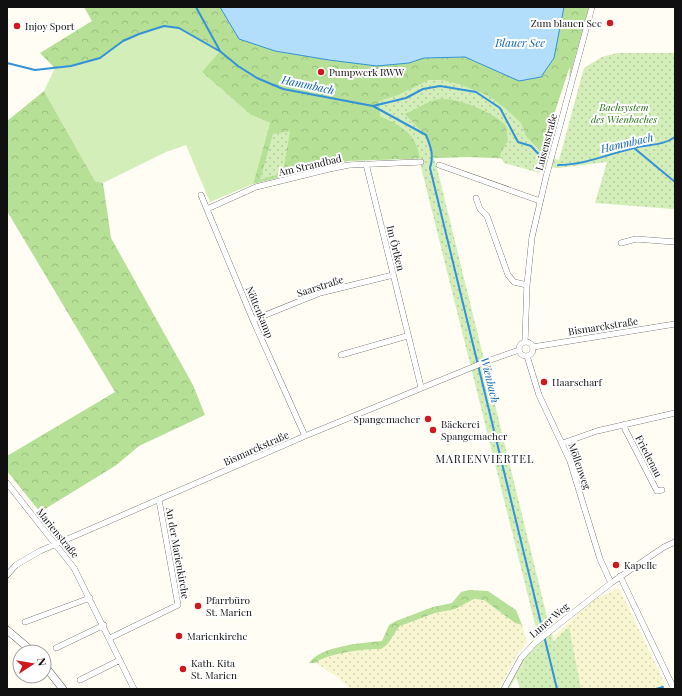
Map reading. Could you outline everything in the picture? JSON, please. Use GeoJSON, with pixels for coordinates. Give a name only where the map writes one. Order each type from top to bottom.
{"type":"FeatureCollection","features":[{"type":"Feature","properties":{"kind":"street","name":"Luisenstraße"},"geometry":{"type":"LineString","coordinates":[[525,341],[527,285],[532,237],[547,171],[592,7]]}},
{"type":"Feature","properties":{"kind":"street","name":"Am Strandbad"},"geometry":{"type":"LineString","coordinates":[[207,210],[256,187],[336,168],[366,164],[422,162]]}},
{"type":"Feature","properties":{"kind":"street","name":"Im Örtken"},"geometry":{"type":"LineString","coordinates":[[366,164],[407,336],[421,387]]}},
{"type":"Feature","properties":{"kind":"street"},"geometry":{"type":"LineString","coordinates":[[439,165],[540,201]]}},
{"type":"Feature","properties":{"kind":"street","name":"Nöttenkamp"},"geometry":{"type":"LineString","coordinates":[[201,195],[253,320],[305,436]]}},
{"type":"Feature","properties":{"kind":"street"},"geometry":{"type":"LineString","coordinates":[[476,198],[480,209],[487,216],[508,275],[514,282],[527,285]]}},
{"type":"Feature","properties":{"kind":"street"},"geometry":{"type":"LineString","coordinates":[[621,243],[636,239],[675,242]]}},
{"type":"Feature","properties":{"kind":"street","name":"Saarstraße"},"geometry":{"type":"LineString","coordinates":[[253,320],[320,294],[393,275]]}},
{"type":"Feature","properties":{"kind":"street","name":"Bismarckstraße"},"geometry":{"type":"LineString","coordinates":[[533,347],[572,339],[675,324]]}},
{"type":"Feature","properties":{"kind":"street"},"geometry":{"type":"LineString","coordinates":[[341,355],[407,336]]}},
{"type":"Feature","properties":{"kind":"street"},"geometry":{"type":"LineString","coordinates":[[525,341],[530,343],[533,347],[532,353],[527,356],[522,355],[519,350],[520,344],[525,341]]}},
{"type":"Feature","properties":{"kind":"street","name":"Bismarckstraße"},"geometry":{"type":"LineString","coordinates":[[7,575],[25,559],[56,545],[421,387],[519,350]]}},
{"type":"Feature","properties":{"kind":"street","name":"Möllenweg"},"geometry":{"type":"LineString","coordinates":[[527,356],[539,395],[563,443],[600,559],[610,583]]}},
{"type":"Feature","properties":{"kind":"street","name":"Friedenau"},"geometry":{"type":"LineString","coordinates":[[563,443],[597,431],[675,413]]}},
{"type":"Feature","properties":{"kind":"street","name":"Friedenau"},"geometry":{"type":"LineString","coordinates":[[625,424],[625,429],[657,491],[662,490]]}},
{"type":"Feature","properties":{"kind":"street","name":"Marienstraße"},"geometry":{"type":"LineString","coordinates":[[7,483],[71,563],[104,625],[134,689]]}},
{"type":"Feature","properties":{"kind":"street","name":"An der Marienkirche"},"geometry":{"type":"LineString","coordinates":[[110,638],[178,605],[159,500]]}},
{"type":"Feature","properties":{"kind":"street","name":"Luner Weg"},"geometry":{"type":"LineString","coordinates":[[504,689],[521,658],[539,640],[610,583],[664,547],[675,542]]}},
{"type":"Feature","properties":{"kind":"street"},"geometry":{"type":"LineString","coordinates":[[620,576],[674,689]]}},
{"type":"Feature","properties":{"kind":"street"},"geometry":{"type":"LineString","coordinates":[[25,622],[90,598]]}},
{"type":"Feature","properties":{"kind":"street"},"geometry":{"type":"LineString","coordinates":[[56,648],[104,625]]}},
{"type":"Feature","properties":{"kind":"street"},"geometry":{"type":"LineString","coordinates":[[7,630],[24,644]]}},
{"type":"Feature","properties":{"kind":"street"},"geometry":{"type":"LineString","coordinates":[[80,680],[120,660]]}},
{"type":"Feature","properties":{"kind":"street"},"geometry":{"type":"LineString","coordinates":[[52,676],[62,689]]}},
{"type":"Feature","properties":{"kind":"shaded area"},"geometry":{"type":"Polygon","coordinates":[[[619,588],[665,684],[662,687],[652,689],[561,689],[552,651],[553,637],[592,601],[619,588]]]}},
{"type":"Feature","properties":{"kind":"shaded area"},"geometry":{"type":"Polygon","coordinates":[[[473,599],[484,600],[515,623],[522,625],[527,642],[517,655],[499,689],[350,689],[339,678],[316,663],[319,659],[335,654],[370,648],[381,649],[390,641],[400,626],[435,613],[455,609],[473,599]]]}},
{"type":"Feature","properties":{"kind":"green space"},"geometry":{"type":"Polygon","coordinates":[[[84,7],[220,7],[239,39],[409,63],[424,58],[465,57],[488,67],[561,21],[564,7],[589,7],[569,79],[570,66],[539,160],[469,157],[348,161],[253,184],[270,123],[251,115],[202,72],[220,51],[179,28],[164,26],[123,41],[100,58],[71,66],[55,68],[40,53],[92,21],[84,7]]]}},
{"type":"Feature","properties":{"kind":"green space"},"geometry":{"type":"Polygon","coordinates":[[[164,26],[179,28],[221,52],[202,72],[251,115],[270,123],[253,184],[210,202],[186,145],[166,152],[103,183],[95,181],[44,91],[55,68],[71,66],[100,58],[123,41],[164,26]]]}},
{"type":"Feature","properties":{"kind":"green space","name":"Bachsystem des Wienbaches"},"geometry":{"type":"Polygon","coordinates":[[[617,53],[675,53],[675,206],[673,209],[595,203],[607,162],[558,168],[542,167],[540,173],[504,163],[500,156],[508,141],[506,126],[493,116],[465,103],[439,99],[405,114],[426,136],[437,168],[549,625],[552,628],[553,642],[569,627],[581,689],[520,689],[516,676],[528,659],[539,648],[536,628],[417,147],[410,134],[404,129],[380,116],[379,101],[398,95],[429,80],[442,80],[459,84],[487,95],[505,108],[521,123],[526,136],[545,156],[559,160],[584,68],[602,57],[617,53]]]}},
{"type":"Feature","properties":{"kind":"green space"},"geometry":{"type":"Polygon","coordinates":[[[44,91],[95,181],[103,183],[111,238],[193,385],[205,415],[139,446],[115,466],[40,512],[7,471],[7,456],[115,392],[7,211],[7,121],[44,91]]]}},
{"type":"Feature","properties":{"kind":"green space"},"geometry":{"type":"Polygon","coordinates":[[[290,131],[283,173],[260,180],[273,134],[290,131]]]}},
{"type":"Feature","properties":{"kind":"green space"},"geometry":{"type":"Polygon","coordinates":[[[469,590],[488,591],[516,610],[522,625],[515,623],[484,600],[474,599],[455,609],[435,613],[400,626],[390,641],[381,649],[346,652],[327,657],[316,663],[309,663],[315,657],[332,649],[353,644],[382,641],[389,625],[433,607],[452,603],[461,592],[469,590]]]}},
{"type":"Feature","properties":{"kind":"green space"},"geometry":{"type":"Polygon","coordinates":[[[539,643],[539,648],[522,667],[509,689],[506,689],[525,656],[539,643]]]}},
{"type":"Feature","properties":{"kind":"water","name":"Blauer See"},"geometry":{"type":"Polygon","coordinates":[[[220,7],[564,7],[554,58],[541,77],[519,81],[465,57],[424,58],[409,63],[377,66],[275,51],[239,39],[220,7]]]}},
{"type":"Feature","properties":{"kind":"waterway"},"geometry":{"type":"LineString","coordinates":[[196,7],[220,51]]}},
{"type":"Feature","properties":{"kind":"waterway","name":"Hammbach"},"geometry":{"type":"LineString","coordinates":[[7,63],[35,70],[71,66],[100,58],[123,41],[139,34],[164,26],[179,28],[221,52],[238,66],[257,78],[283,89],[373,106],[406,98],[423,89],[440,86],[476,92],[500,108],[518,142],[531,146],[546,162]]}},
{"type":"Feature","properties":{"kind":"waterway","name":"Wienbach"},"geometry":{"type":"LineString","coordinates":[[373,106],[426,135],[429,144],[432,155],[430,168],[557,689]]}},
{"type":"Feature","properties":{"kind":"waterway","name":"Hammbach"},"geometry":{"type":"LineString","coordinates":[[558,165],[568,165],[587,161],[634,148],[666,142],[675,137]]}},
{"type":"Feature","properties":{"kind":"waterway"},"geometry":{"type":"LineString","coordinates":[[634,148],[675,182]]}},
{"type":"Feature","properties":{"kind":"waterway"},"geometry":{"type":"LineString","coordinates":[[656,689],[663,687]]}},
{"type":"Feature","properties":{"kind":"place","name":"Zum blauen See"},"geometry":{"type":"Point","coordinates":[610,23]}},
{"type":"Feature","properties":{"kind":"place","name":"Injoy Sport"},"geometry":{"type":"Point","coordinates":[17,26]}},
{"type":"Feature","properties":{"kind":"place","name":"Pumpwerk RWW"},"geometry":{"type":"Point","coordinates":[321,72]}},
{"type":"Feature","properties":{"kind":"place","name":"Haarscharf"},"geometry":{"type":"Point","coordinates":[544,382]}},
{"type":"Feature","properties":{"kind":"place","name":"Spangemacher"},"geometry":{"type":"Point","coordinates":[428,419]}},
{"type":"Feature","properties":{"kind":"place","name":"Bäckerei Spangemacher"},"geometry":{"type":"Point","coordinates":[433,430]}},
{"type":"Feature","properties":{"kind":"place","name":"Kapelle"},"geometry":{"type":"Point","coordinates":[616,565]}},
{"type":"Feature","properties":{"kind":"place","name":"Pfarrbüro St. Marien"},"geometry":{"type":"Point","coordinates":[198,606]}},
{"type":"Feature","properties":{"kind":"place","name":"Marienkirche"},"geometry":{"type":"Point","coordinates":[179,636]}},
{"type":"Feature","properties":{"kind":"place","name":"Kath. Kita St. Marien"},"geometry":{"type":"Point","coordinates":[183,669]}},
{"type":"Feature","properties":{"kind":"district","name":"MARIENVIERTEL"},"geometry":{"type":"Point","coordinates":[485,459]}}]}
